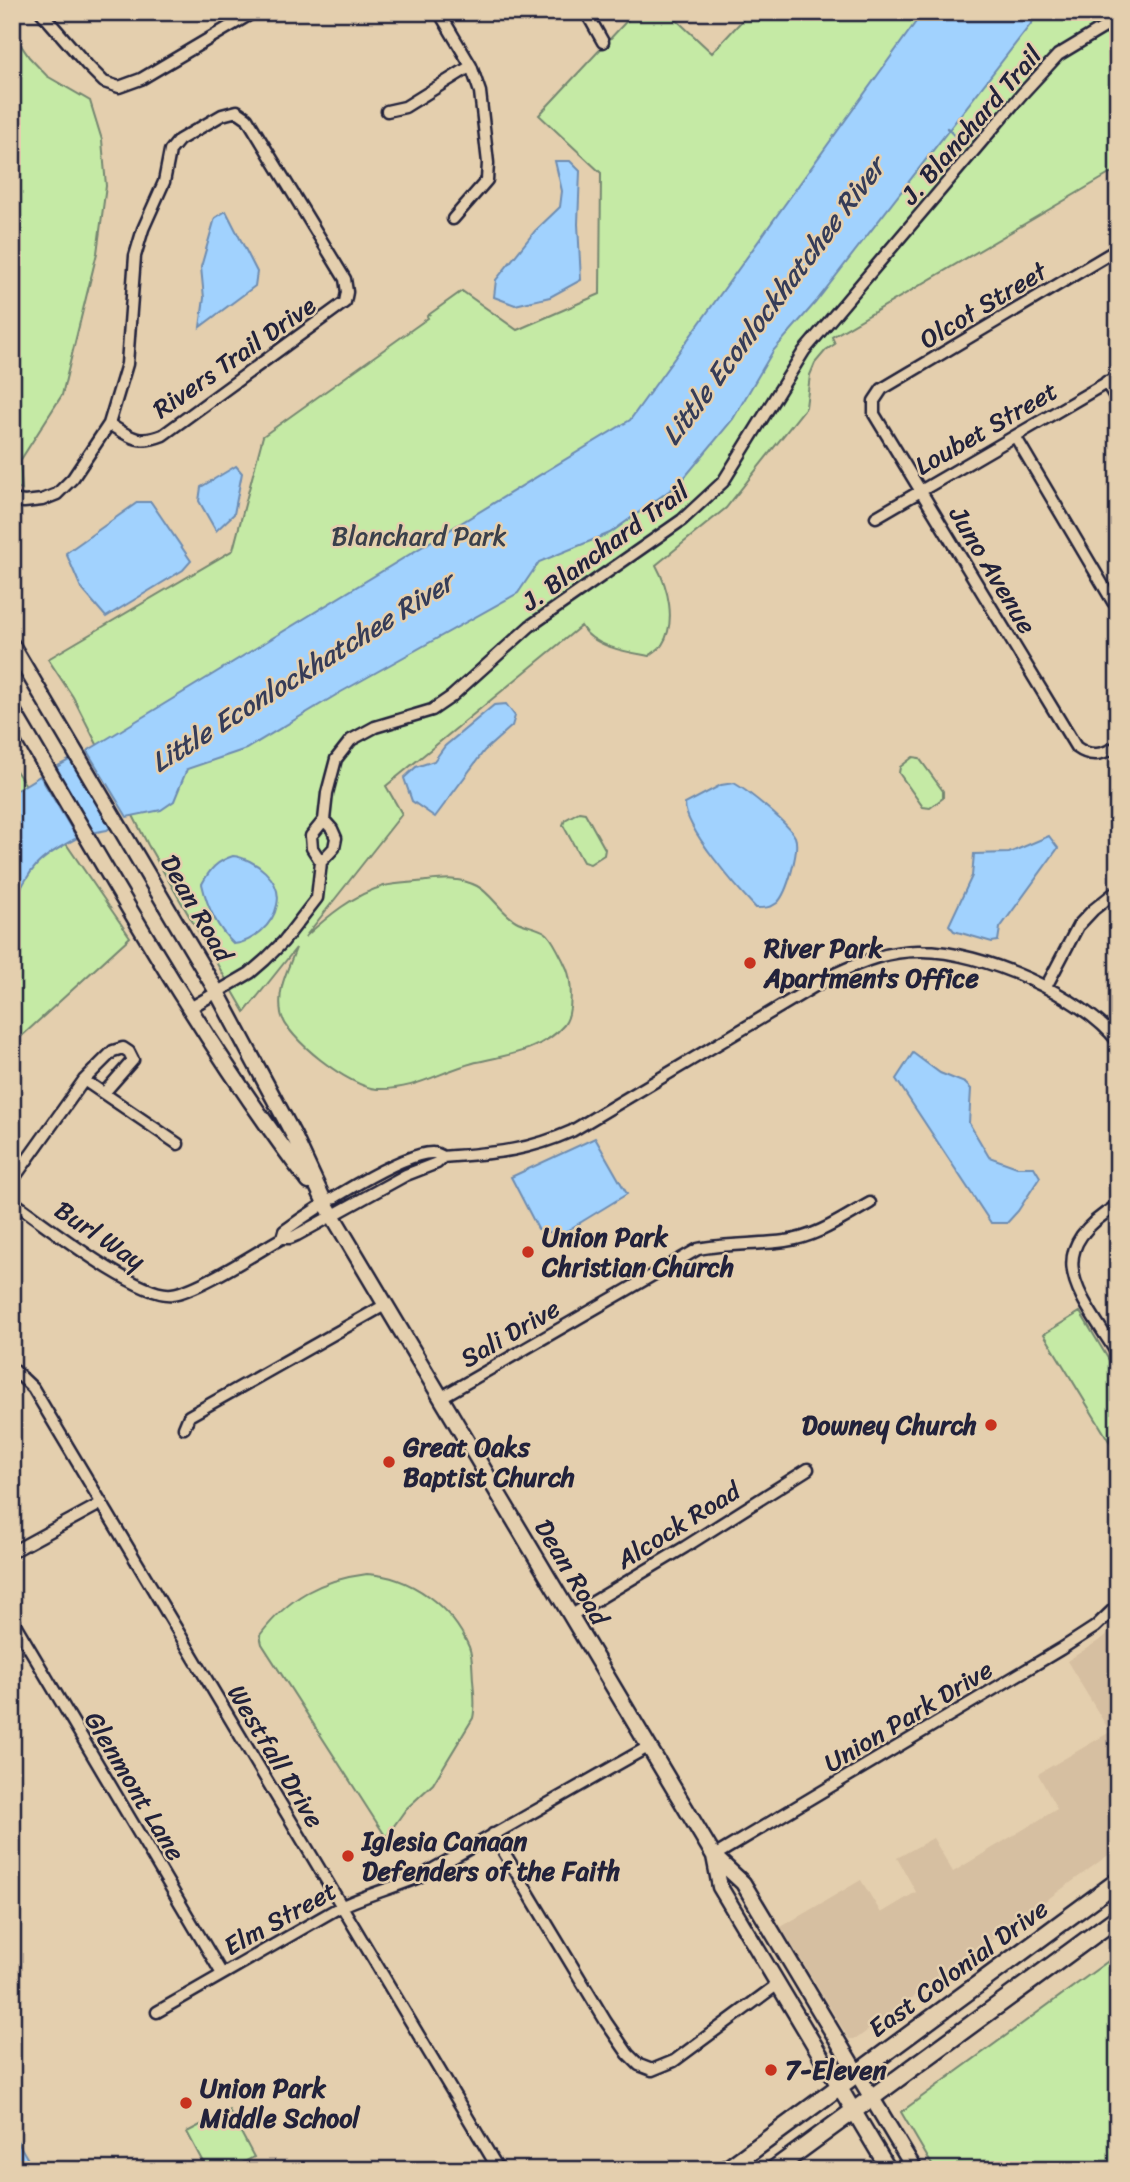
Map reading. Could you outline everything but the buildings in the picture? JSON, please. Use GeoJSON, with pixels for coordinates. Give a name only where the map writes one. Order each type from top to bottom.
{"type":"FeatureCollection","features":[{"type":"Feature","properties":{"kind":"highway","name":"East Colonial Drive"},"geometry":{"type":"LineString","coordinates":[[726,2170],[1118,1881]]}},
{"type":"Feature","properties":{"kind":"highway","name":"East Colonial Drive"},"geometry":{"type":"LineString","coordinates":[[774,2170],[1118,1917]]}},
{"type":"Feature","properties":{"kind":"main road","name":"Dean Road"},"geometry":{"type":"LineString","coordinates":[[12,645],[218,992],[294,1136],[328,1209],[714,1856],[743,1883],[915,2170]]}},
{"type":"Feature","properties":{"kind":"main road","name":"Dean Road"},"geometry":{"type":"LineString","coordinates":[[12,709],[190,1008],[280,1145],[328,1209]]}},
{"type":"Feature","properties":{"kind":"main road","name":"Dean Road"},"geometry":{"type":"LineString","coordinates":[[714,1856],[720,1887],[890,2170]]}},
{"type":"Feature","properties":{"kind":"street"},"geometry":{"type":"LineString","coordinates":[[41,12],[104,82],[119,87],[141,79],[254,12]]}},
{"type":"Feature","properties":{"kind":"street"},"geometry":{"type":"LineString","coordinates":[[439,12],[471,66],[481,92],[488,163],[487,180],[453,219]]}},
{"type":"Feature","properties":{"kind":"street"},"geometry":{"type":"LineString","coordinates":[[586,12],[603,42]]}},
{"type":"Feature","properties":{"kind":"street","name":"J. Blanchard Trail"},"geometry":{"type":"LineString","coordinates":[[190,1008],[250,973],[283,942],[317,898],[321,862],[310,842],[313,831],[324,820],[331,771],[351,740],[375,727],[432,710],[451,697],[530,626],[682,520],[723,482],[804,351],[1021,94],[1058,55],[1118,19]]}},
{"type":"Feature","properties":{"kind":"street"},"geometry":{"type":"LineString","coordinates":[[387,111],[405,107],[471,66]]}},
{"type":"Feature","properties":{"kind":"street","name":"Rivers Trail Drive"},"geometry":{"type":"LineString","coordinates":[[12,500],[42,500],[57,494],[73,478],[109,424],[127,364],[135,256],[143,229],[164,182],[170,151],[179,140],[222,116],[237,111],[247,118],[345,279],[345,302],[163,435],[148,441],[134,439],[109,424]]}},
{"type":"Feature","properties":{"kind":"street","name":"Olcot Street"},"geometry":{"type":"LineString","coordinates":[[874,401],[882,389],[1118,249]]}},
{"type":"Feature","properties":{"kind":"street","name":"Loubet Street"},"geometry":{"type":"LineString","coordinates":[[876,517],[1118,376]]}},
{"type":"Feature","properties":{"kind":"street"},"geometry":{"type":"LineString","coordinates":[[1106,382],[1118,402]]}},
{"type":"Feature","properties":{"kind":"street","name":"Juno Avenue"},"geometry":{"type":"LineString","coordinates":[[874,401],[874,414],[1076,747],[1086,754],[1102,755],[1118,746]]}},
{"type":"Feature","properties":{"kind":"street"},"geometry":{"type":"LineString","coordinates":[[1015,436],[1113,602],[1118,605]]}},
{"type":"Feature","properties":{"kind":"street","name":"J. Blanchard Trail"},"geometry":{"type":"LineString","coordinates":[[321,862],[334,848],[336,838],[324,820]]}},
{"type":"Feature","properties":{"kind":"street"},"geometry":{"type":"LineString","coordinates":[[1046,987],[1078,926],[1118,890]]}},
{"type":"Feature","properties":{"kind":"street"},"geometry":{"type":"LineString","coordinates":[[328,1209],[398,1163],[432,1153],[443,1157],[516,1151],[546,1143],[572,1131],[835,974],[865,960],[894,953],[924,950],[956,955],[1000,968],[1046,987],[1093,1017],[1118,1042]]}},
{"type":"Feature","properties":{"kind":"street"},"geometry":{"type":"LineString","coordinates":[[12,1181],[84,1080],[113,1051],[123,1048],[133,1060],[104,1093]]}},
{"type":"Feature","properties":{"kind":"street"},"geometry":{"type":"LineString","coordinates":[[84,1080],[178,1144]]}},
{"type":"Feature","properties":{"kind":"street"},"geometry":{"type":"LineString","coordinates":[[328,1209],[437,1163],[443,1157]]}},
{"type":"Feature","properties":{"kind":"street","name":"Burl Way"},"geometry":{"type":"LineString","coordinates":[[12,1201],[122,1277],[145,1290],[171,1294],[192,1288],[282,1238],[284,1231],[328,1209]]}},
{"type":"Feature","properties":{"kind":"street","name":"Sali Drive"},"geometry":{"type":"LineString","coordinates":[[440,1398],[698,1249],[805,1237],[870,1203]]}},
{"type":"Feature","properties":{"kind":"street"},"geometry":{"type":"LineString","coordinates":[[1118,1205],[1097,1217],[1084,1229],[1074,1246],[1071,1264],[1073,1279],[1080,1293],[1118,1355]]}},
{"type":"Feature","properties":{"kind":"street"},"geometry":{"type":"LineString","coordinates":[[184,1428],[189,1416],[385,1305]]}},
{"type":"Feature","properties":{"kind":"street","name":"Westfall Drive"},"geometry":{"type":"LineString","coordinates":[[12,1368],[33,1388],[499,2170]]}},
{"type":"Feature","properties":{"kind":"street","name":"Alcock Road"},"geometry":{"type":"LineString","coordinates":[[570,1616],[808,1469]]}},
{"type":"Feature","properties":{"kind":"street"},"geometry":{"type":"LineString","coordinates":[[12,1552],[102,1503]]}},
{"type":"Feature","properties":{"kind":"street","name":"Union Park Drive"},"geometry":{"type":"LineString","coordinates":[[714,1856],[1060,1649],[1095,1627],[1118,1605]]}},
{"type":"Feature","properties":{"kind":"street","name":"Glenmont Lane"},"geometry":{"type":"LineString","coordinates":[[12,1619],[222,1974]]}},
{"type":"Feature","properties":{"kind":"street","name":"Elm Street"},"geometry":{"type":"LineString","coordinates":[[157,2012],[341,1907],[365,1895],[393,1888],[419,1877],[648,1747]]}},
{"type":"Feature","properties":{"kind":"street"},"geometry":{"type":"LineString","coordinates":[[493,1834],[606,2022],[639,2065],[652,2070],[674,2061],[778,1984]]}},
{"type":"Feature","properties":{"kind":"shaded area"},"geometry":{"type":"Polygon","coordinates":[[[1118,1624],[1118,1848],[856,2039],[849,2039],[781,1927],[861,1880],[881,1913],[916,1892],[897,1858],[933,1838],[953,1872],[1057,1809],[1038,1774],[1110,1732],[1067,1661],[1103,1638],[1118,1624]]]}},
{"type":"Feature","properties":{"kind":"green space","name":"Blanchard Park"},"geometry":{"type":"Polygon","coordinates":[[[635,12],[668,12],[712,53],[750,12],[1118,12],[1118,169],[832,337],[835,344],[815,363],[810,375],[806,407],[726,508],[656,565],[667,594],[670,615],[667,636],[658,649],[649,656],[631,653],[602,644],[581,626],[386,786],[402,814],[305,937],[342,907],[373,890],[389,885],[433,880],[464,881],[482,889],[516,921],[549,935],[567,969],[571,990],[570,1006],[564,1025],[534,1047],[473,1063],[404,1087],[377,1089],[336,1071],[306,1048],[285,1023],[281,1013],[281,995],[296,948],[245,1012],[148,845],[73,697],[48,659],[233,550],[263,436],[462,291],[517,330],[600,294],[601,173],[539,115],[635,12]]]}},
{"type":"Feature","properties":{"kind":"green space"},"geometry":{"type":"Polygon","coordinates":[[[12,32],[29,57],[47,76],[90,101],[102,140],[106,186],[97,253],[62,395],[20,461],[22,490],[12,484],[12,32]]]}},
{"type":"Feature","properties":{"kind":"green space"},"geometry":{"type":"Polygon","coordinates":[[[913,757],[919,758],[943,791],[943,798],[930,808],[923,807],[899,773],[900,767],[913,757]]]}},
{"type":"Feature","properties":{"kind":"green space"},"geometry":{"type":"Polygon","coordinates":[[[12,765],[130,937],[12,1045],[12,765]]]}},
{"type":"Feature","properties":{"kind":"green space"},"geometry":{"type":"Polygon","coordinates":[[[579,812],[585,813],[605,849],[604,855],[590,864],[583,862],[563,825],[565,820],[579,812]]]}},
{"type":"Feature","properties":{"kind":"green space"},"geometry":{"type":"Polygon","coordinates":[[[1080,1312],[1118,1375],[1118,1420],[1109,1441],[1044,1334],[1080,1312]]]}},
{"type":"Feature","properties":{"kind":"green space"},"geometry":{"type":"Polygon","coordinates":[[[367,1574],[383,1576],[414,1587],[428,1596],[452,1619],[469,1647],[475,1704],[473,1718],[433,1784],[406,1809],[386,1837],[262,1644],[260,1635],[282,1610],[307,1592],[335,1581],[367,1574]]]}},
{"type":"Feature","properties":{"kind":"green space"},"geometry":{"type":"Polygon","coordinates":[[[1118,1954],[1118,2170],[935,2170],[901,2112],[1118,1954]]]}},
{"type":"Feature","properties":{"kind":"green space"},"geometry":{"type":"Polygon","coordinates":[[[229,2110],[254,2157],[229,2170],[207,2170],[187,2132],[229,2110]]]}},
{"type":"Feature","properties":{"kind":"water","name":"Little Econlockhatchee River"},"geometry":{"type":"Polygon","coordinates":[[[923,12],[1040,12],[815,303],[773,351],[733,419],[680,483],[610,533],[539,562],[518,593],[341,692],[246,749],[187,769],[174,801],[161,810],[127,817],[87,751],[630,420],[923,12]]]}},
{"type":"Feature","properties":{"kind":"water"},"geometry":{"type":"Polygon","coordinates":[[[555,161],[570,161],[580,171],[578,224],[581,280],[550,297],[515,305],[494,297],[496,280],[535,231],[560,207],[562,191],[555,161]]]}},
{"type":"Feature","properties":{"kind":"water"},"geometry":{"type":"Polygon","coordinates":[[[226,211],[257,272],[255,286],[200,327],[204,298],[201,267],[215,218],[226,211]]]}},
{"type":"Feature","properties":{"kind":"water"},"geometry":{"type":"Polygon","coordinates":[[[236,466],[242,473],[234,514],[216,531],[199,501],[201,487],[236,466]]]}},
{"type":"Feature","properties":{"kind":"water"},"geometry":{"type":"Polygon","coordinates":[[[138,502],[151,502],[191,561],[183,570],[106,617],[81,588],[66,553],[138,502]]]}},
{"type":"Feature","properties":{"kind":"water"},"geometry":{"type":"Polygon","coordinates":[[[506,704],[515,716],[512,726],[484,751],[435,817],[412,801],[404,778],[416,767],[434,761],[445,746],[494,705],[506,704]]]}},
{"type":"Feature","properties":{"kind":"water"},"geometry":{"type":"Polygon","coordinates":[[[78,755],[118,822],[107,830],[86,834],[49,771],[78,755]]]}},
{"type":"Feature","properties":{"kind":"water"},"geometry":{"type":"Polygon","coordinates":[[[40,776],[77,838],[37,865],[12,907],[12,793],[40,776]]]}},
{"type":"Feature","properties":{"kind":"water"},"geometry":{"type":"Polygon","coordinates":[[[734,783],[758,800],[795,837],[796,851],[788,881],[781,898],[770,907],[756,908],[714,858],[687,815],[685,804],[721,785],[734,783]]]}},
{"type":"Feature","properties":{"kind":"water"},"geometry":{"type":"Polygon","coordinates":[[[1049,836],[1058,848],[1000,928],[998,941],[992,942],[954,931],[949,925],[972,876],[974,854],[1009,853],[1049,836]]]}},
{"type":"Feature","properties":{"kind":"water"},"geometry":{"type":"Polygon","coordinates":[[[233,856],[250,861],[265,872],[276,887],[278,896],[275,912],[267,926],[248,940],[234,944],[214,916],[202,884],[214,866],[233,856]]]}},
{"type":"Feature","properties":{"kind":"water"},"geometry":{"type":"Polygon","coordinates":[[[913,1053],[940,1073],[965,1083],[971,1089],[969,1123],[989,1157],[1017,1167],[1034,1167],[1040,1177],[1007,1223],[991,1223],[896,1079],[913,1053]]]}},
{"type":"Feature","properties":{"kind":"water"},"geometry":{"type":"Polygon","coordinates":[[[595,1138],[627,1194],[560,1235],[538,1229],[511,1177],[595,1138]]]}},
{"type":"Feature","properties":{"kind":"water"},"geometry":{"type":"Polygon","coordinates":[[[12,2132],[34,2170],[12,2170],[12,2132]]]}},
{"type":"Feature","properties":{"kind":"waterway"},"geometry":{"type":"LineString","coordinates":[[947,128],[955,136]]}},
{"type":"Feature","properties":{"kind":"place","name":"River Park Apartments Office"},"geometry":{"type":"Point","coordinates":[750,963]}},
{"type":"Feature","properties":{"kind":"place","name":"Union Park Christian Church"},"geometry":{"type":"Point","coordinates":[528,1252]}},
{"type":"Feature","properties":{"kind":"place","name":"Downey Church"},"geometry":{"type":"Point","coordinates":[991,1425]}},
{"type":"Feature","properties":{"kind":"place","name":"Great Oaks Baptist Church"},"geometry":{"type":"Point","coordinates":[389,1462]}},
{"type":"Feature","properties":{"kind":"place","name":"Iglesia Canaan Defenders of the Faith"},"geometry":{"type":"Point","coordinates":[348,1856]}},
{"type":"Feature","properties":{"kind":"place","name":"7-Eleven"},"geometry":{"type":"Point","coordinates":[771,2070]}},
{"type":"Feature","properties":{"kind":"place","name":"Union Park Middle School"},"geometry":{"type":"Point","coordinates":[186,2103]}}]}
